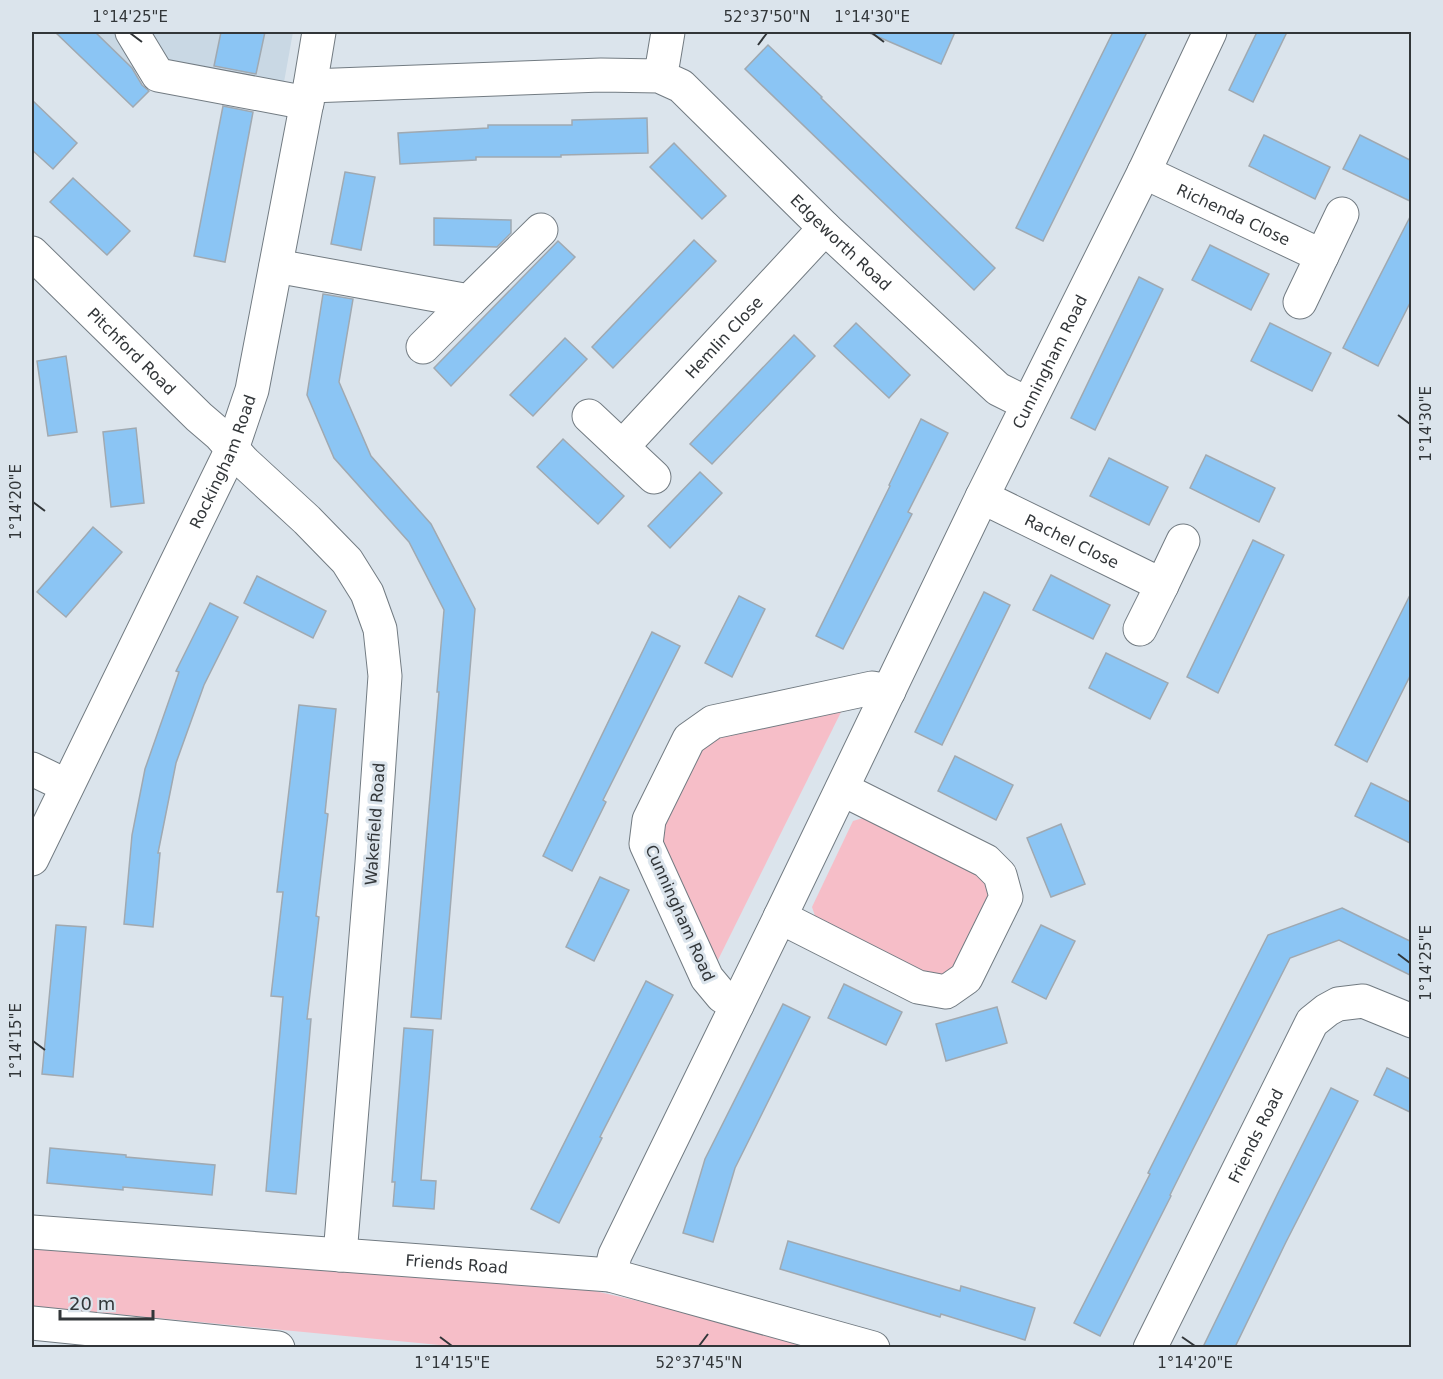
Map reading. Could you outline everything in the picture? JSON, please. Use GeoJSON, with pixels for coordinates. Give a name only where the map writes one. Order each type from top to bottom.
{"type":"FeatureCollection","features":[{"type":"Feature","properties":{"kind":"street","name":"Edgeworth Road"},"geometry":{"type":"LineString","coordinates":[[132,32],[158,75],[309,95],[601,75],[658,76],[681,86],[825,228],[998,389],[1028,404]]}},
{"type":"Feature","properties":{"kind":"street","name":"Rockingham Road"},"geometry":{"type":"LineString","coordinates":[[32,859],[232,449],[252,390],[320,32]]}},
{"type":"Feature","properties":{"kind":"street"},"geometry":{"type":"LineString","coordinates":[[658,76],[668,32]]}},
{"type":"Feature","properties":{"kind":"street","name":"Cunningham Road"},"geometry":{"type":"LineString","coordinates":[[610,1275],[615,1255],[982,497],[1144,172],[1210,32]]}},
{"type":"Feature","properties":{"kind":"street","name":"Richenda Close"},"geometry":{"type":"LineString","coordinates":[[1144,172],[1322,256]]}},
{"type":"Feature","properties":{"kind":"street"},"geometry":{"type":"LineString","coordinates":[[1300,302],[1342,214]]}},
{"type":"Feature","properties":{"kind":"street","name":"Hemlin Close"},"geometry":{"type":"LineString","coordinates":[[622,447],[825,228]]}},
{"type":"Feature","properties":{"kind":"street"},"geometry":{"type":"LineString","coordinates":[[423,347],[541,230]]}},
{"type":"Feature","properties":{"kind":"street","name":"Pitchford Road"},"geometry":{"type":"LineString","coordinates":[[32,253],[232,449]]}},
{"type":"Feature","properties":{"kind":"street"},"geometry":{"type":"LineString","coordinates":[[276,266],[469,301]]}},
{"type":"Feature","properties":{"kind":"street"},"geometry":{"type":"LineString","coordinates":[[589,416],[654,477]]}},
{"type":"Feature","properties":{"kind":"street","name":"Wakefield Road"},"geometry":{"type":"LineString","coordinates":[[232,449],[347,561],[367,594],[380,629],[385,676],[340,1255]]}},
{"type":"Feature","properties":{"kind":"street","name":"Rachel Close"},"geometry":{"type":"LineString","coordinates":[[982,497],[1162,585]]}},
{"type":"Feature","properties":{"kind":"street"},"geometry":{"type":"LineString","coordinates":[[1140,629],[1183,541]]}},
{"type":"Feature","properties":{"kind":"street","name":"Cunningham Road"},"geometry":{"type":"LineString","coordinates":[[737,1005],[722,996],[707,978],[646,844],[649,820],[689,740],[713,722],[872,688],[889,691]]}},
{"type":"Feature","properties":{"kind":"street"},"geometry":{"type":"LineString","coordinates":[[32,769],[67,786]]}},
{"type":"Feature","properties":{"kind":"street"},"geometry":{"type":"LineString","coordinates":[[780,917],[918,987],[946,992],[966,978],[1006,897],[1000,875],[986,861],[842,789]]}},
{"type":"Feature","properties":{"kind":"street","name":"Friends Road"},"geometry":{"type":"LineString","coordinates":[[1150,1347],[1312,1022],[1338,1004],[1363,1001],[1412,1022]]}},
{"type":"Feature","properties":{"kind":"street","name":"Friends Road"},"geometry":{"type":"LineString","coordinates":[[32,1232],[610,1275],[873,1347]]}},
{"type":"Feature","properties":{"kind":"street"},"geometry":{"type":"LineString","coordinates":[[32,1323],[221,1345],[278,1347]]}},
{"type":"Feature","properties":{"kind":"shaded area"},"geometry":{"type":"Polygon","coordinates":[[[94,32],[293,32],[279,110],[152,88],[94,32]]]}},
{"type":"Feature","properties":{"kind":"shaded area"},"geometry":{"type":"Polygon","coordinates":[[[846,702],[712,972],[657,827],[696,748],[715,734],[846,702]]]}},
{"type":"Feature","properties":{"kind":"shaded area"},"geometry":{"type":"Polygon","coordinates":[[[863,818],[876,819],[983,876],[991,898],[959,967],[934,976],[924,975],[815,916],[812,907],[853,821],[863,818]]]}},
{"type":"Feature","properties":{"kind":"shaded area"},"geometry":{"type":"Polygon","coordinates":[[[32,1245],[595,1291],[813,1347],[471,1348],[32,1306],[32,1245]]]}},
{"type":"Feature","properties":{"kind":"building"},"geometry":{"type":"Polygon","coordinates":[[[55,32],[95,32],[132,68],[142,85],[149,91],[133,107],[55,32]]]}},
{"type":"Feature","properties":{"kind":"building"},"geometry":{"type":"Polygon","coordinates":[[[221,32],[265,32],[256,74],[214,66],[221,32]]]}},
{"type":"Feature","properties":{"kind":"building"},"geometry":{"type":"Polygon","coordinates":[[[867,32],[955,32],[941,64],[867,32]]]}},
{"type":"Feature","properties":{"kind":"building"},"geometry":{"type":"Polygon","coordinates":[[[1113,32],[1147,32],[1043,241],[1016,228],[1113,32]]]}},
{"type":"Feature","properties":{"kind":"building"},"geometry":{"type":"Polygon","coordinates":[[[1257,32],[1287,32],[1253,102],[1229,90],[1257,32]]]}},
{"type":"Feature","properties":{"kind":"building"},"geometry":{"type":"Polygon","coordinates":[[[768,45],[995,268],[974,290],[745,69],[768,45]]]}},
{"type":"Feature","properties":{"kind":"building"},"geometry":{"type":"Polygon","coordinates":[[[32,100],[77,143],[53,169],[32,150],[32,100]]]}},
{"type":"Feature","properties":{"kind":"building"},"geometry":{"type":"Polygon","coordinates":[[[223,106],[253,112],[225,262],[194,256],[223,106]]]}},
{"type":"Feature","properties":{"kind":"building"},"geometry":{"type":"Polygon","coordinates":[[[647,118],[648,153],[561,155],[561,157],[476,157],[476,160],[400,164],[398,133],[488,128],[488,125],[572,125],[572,120],[647,118]]]}},
{"type":"Feature","properties":{"kind":"building"},"geometry":{"type":"Polygon","coordinates":[[[1264,135],[1330,167],[1315,199],[1249,166],[1264,135]]]}},
{"type":"Feature","properties":{"kind":"building"},"geometry":{"type":"Polygon","coordinates":[[[1360,135],[1412,161],[1412,202],[1343,169],[1360,135]]]}},
{"type":"Feature","properties":{"kind":"building"},"geometry":{"type":"Polygon","coordinates":[[[674,143],[726,196],[702,219],[650,167],[674,143]]]}},
{"type":"Feature","properties":{"kind":"building"},"geometry":{"type":"Polygon","coordinates":[[[345,172],[375,177],[361,250],[331,244],[345,172]]]}},
{"type":"Feature","properties":{"kind":"building"},"geometry":{"type":"Polygon","coordinates":[[[73,178],[130,231],[107,255],[50,202],[73,178]]]}},
{"type":"Feature","properties":{"kind":"building"},"geometry":{"type":"Polygon","coordinates":[[[1412,213],[1412,299],[1378,366],[1343,348],[1412,213]]]}},
{"type":"Feature","properties":{"kind":"building"},"geometry":{"type":"Polygon","coordinates":[[[434,218],[511,220],[511,233],[497,247],[434,245],[434,218]]]}},
{"type":"Feature","properties":{"kind":"building"},"geometry":{"type":"Polygon","coordinates":[[[694,240],[716,261],[613,368],[592,347],[694,240]]]}},
{"type":"Feature","properties":{"kind":"building"},"geometry":{"type":"Polygon","coordinates":[[[558,241],[575,257],[451,386],[434,368],[558,241]]]}},
{"type":"Feature","properties":{"kind":"building"},"geometry":{"type":"Polygon","coordinates":[[[1210,245],[1269,274],[1251,310],[1192,280],[1210,245]]]}},
{"type":"Feature","properties":{"kind":"building"},"geometry":{"type":"Polygon","coordinates":[[[1139,277],[1163,289],[1095,430],[1071,418],[1139,277]]]}},
{"type":"Feature","properties":{"kind":"building"},"geometry":{"type":"Polygon","coordinates":[[[323,294],[353,299],[339,382],[371,456],[431,524],[475,609],[441,1019],[411,1017],[444,610],[409,542],[334,458],[307,395],[323,294]]]}},
{"type":"Feature","properties":{"kind":"building"},"geometry":{"type":"Polygon","coordinates":[[[856,323],[910,375],[889,398],[834,346],[856,323]]]}},
{"type":"Feature","properties":{"kind":"building"},"geometry":{"type":"Polygon","coordinates":[[[1270,323],[1331,353],[1312,391],[1251,361],[1270,323]]]}},
{"type":"Feature","properties":{"kind":"building"},"geometry":{"type":"Polygon","coordinates":[[[794,335],[815,356],[712,464],[690,444],[794,335]]]}},
{"type":"Feature","properties":{"kind":"building"},"geometry":{"type":"Polygon","coordinates":[[[565,338],[587,359],[533,416],[510,395],[565,338]]]}},
{"type":"Feature","properties":{"kind":"building"},"geometry":{"type":"Polygon","coordinates":[[[66,356],[77,432],[48,436],[37,361],[66,356]]]}},
{"type":"Feature","properties":{"kind":"building"},"geometry":{"type":"Polygon","coordinates":[[[921,419],[948,433],[908,512],[912,514],[843,649],[816,636],[921,419]]]}},
{"type":"Feature","properties":{"kind":"building"},"geometry":{"type":"Polygon","coordinates":[[[136,428],[144,503],[111,507],[103,432],[136,428]]]}},
{"type":"Feature","properties":{"kind":"building"},"geometry":{"type":"Polygon","coordinates":[[[563,439],[624,496],[598,524],[537,467],[563,439]]]}},
{"type":"Feature","properties":{"kind":"building"},"geometry":{"type":"Polygon","coordinates":[[[1206,455],[1275,488],[1259,522],[1190,488],[1206,455]]]}},
{"type":"Feature","properties":{"kind":"building"},"geometry":{"type":"Polygon","coordinates":[[[1109,458],[1168,487],[1149,525],[1090,496],[1109,458]]]}},
{"type":"Feature","properties":{"kind":"building"},"geometry":{"type":"Polygon","coordinates":[[[700,472],[722,493],[670,548],[648,526],[700,472]]]}},
{"type":"Feature","properties":{"kind":"building"},"geometry":{"type":"Polygon","coordinates":[[[93,527],[122,552],[66,617],[37,592],[93,527]]]}},
{"type":"Feature","properties":{"kind":"building"},"geometry":{"type":"Polygon","coordinates":[[[1253,540],[1284,555],[1218,693],[1187,677],[1253,540]]]}},
{"type":"Feature","properties":{"kind":"building"},"geometry":{"type":"Polygon","coordinates":[[[1051,575],[1110,605],[1093,639],[1033,610],[1051,575]]]}},
{"type":"Feature","properties":{"kind":"building"},"geometry":{"type":"Polygon","coordinates":[[[257,576],[326,611],[313,638],[244,603],[257,576]]]}},
{"type":"Feature","properties":{"kind":"building"},"geometry":{"type":"Polygon","coordinates":[[[1412,591],[1412,672],[1367,762],[1335,745],[1412,591]]]}},
{"type":"Feature","properties":{"kind":"building"},"geometry":{"type":"Polygon","coordinates":[[[984,592],[1010,605],[942,745],[915,732],[984,592]]]}},
{"type":"Feature","properties":{"kind":"building"},"geometry":{"type":"Polygon","coordinates":[[[739,596],[765,609],[732,677],[705,663],[739,596]]]}},
{"type":"Feature","properties":{"kind":"building"},"geometry":{"type":"Polygon","coordinates":[[[210,603],[238,617],[204,685],[176,763],[158,853],[160,853],[153,927],[124,924],[132,835],[145,769],[179,672],[176,671],[210,603]]]}},
{"type":"Feature","properties":{"kind":"building"},"geometry":{"type":"Polygon","coordinates":[[[652,632],[680,646],[603,800],[606,802],[572,871],[543,856],[652,632]]]}},
{"type":"Feature","properties":{"kind":"building"},"geometry":{"type":"Polygon","coordinates":[[[1106,653],[1168,683],[1150,719],[1089,688],[1106,653]]]}},
{"type":"Feature","properties":{"kind":"building"},"geometry":{"type":"Polygon","coordinates":[[[299,705],[336,709],[325,813],[328,814],[316,916],[319,917],[307,1019],[311,1019],[296,1194],[266,1191],[283,997],[271,996],[283,892],[277,892],[299,705]]]}},
{"type":"Feature","properties":{"kind":"building"},"geometry":{"type":"Polygon","coordinates":[[[955,756],[1013,785],[996,820],[938,791],[955,756]]]}},
{"type":"Feature","properties":{"kind":"building"},"geometry":{"type":"Polygon","coordinates":[[[1371,783],[1412,803],[1412,844],[1355,816],[1371,783]]]}},
{"type":"Feature","properties":{"kind":"building"},"geometry":{"type":"Polygon","coordinates":[[[1061,824],[1085,884],[1051,897],[1027,838],[1061,824]]]}},
{"type":"Feature","properties":{"kind":"building"},"geometry":{"type":"Polygon","coordinates":[[[600,877],[629,890],[594,961],[566,947],[600,877]]]}},
{"type":"Feature","properties":{"kind":"building"},"geometry":{"type":"Polygon","coordinates":[[[1342,908],[1412,942],[1412,976],[1339,940],[1290,958],[1100,1336],[1074,1323],[1268,935],[1342,908]]]}},
{"type":"Feature","properties":{"kind":"building"},"geometry":{"type":"Polygon","coordinates":[[[56,925],[86,927],[73,1077],[42,1074],[56,925]]]}},
{"type":"Feature","properties":{"kind":"building"},"geometry":{"type":"Polygon","coordinates":[[[1041,925],[1075,941],[1046,999],[1012,982],[1041,925]]]}},
{"type":"Feature","properties":{"kind":"building"},"geometry":{"type":"Polygon","coordinates":[[[646,981],[673,995],[559,1223],[531,1209],[646,981]]]}},
{"type":"Feature","properties":{"kind":"building"},"geometry":{"type":"Polygon","coordinates":[[[844,984],[902,1012],[886,1045],[828,1018],[844,984]]]}},
{"type":"Feature","properties":{"kind":"building"},"geometry":{"type":"Polygon","coordinates":[[[783,1004],[810,1017],[735,1168],[713,1242],[683,1233],[705,1159],[783,1004]]]}},
{"type":"Feature","properties":{"kind":"building"},"geometry":{"type":"Polygon","coordinates":[[[997,1007],[1007,1043],[946,1061],[936,1024],[997,1007]]]}},
{"type":"Feature","properties":{"kind":"building"},"geometry":{"type":"Polygon","coordinates":[[[404,1028],[433,1030],[421,1180],[436,1181],[434,1209],[393,1206],[395,1182],[392,1182],[404,1028]]]}},
{"type":"Feature","properties":{"kind":"building"},"geometry":{"type":"Polygon","coordinates":[[[1387,1068],[1412,1080],[1412,1113],[1374,1095],[1387,1068]]]}},
{"type":"Feature","properties":{"kind":"building"},"geometry":{"type":"Polygon","coordinates":[[[1331,1088],[1358,1101],[1235,1347],[1203,1347],[1278,1193],[1331,1088]]]}},
{"type":"Feature","properties":{"kind":"building"},"geometry":{"type":"Polygon","coordinates":[[[50,1148],[215,1165],[212,1195],[47,1183],[50,1148]]]}},
{"type":"Feature","properties":{"kind":"building"},"geometry":{"type":"Polygon","coordinates":[[[788,1241],[960,1291],[961,1286],[1035,1308],[1025,1340],[780,1269],[788,1241]]]}}]}
